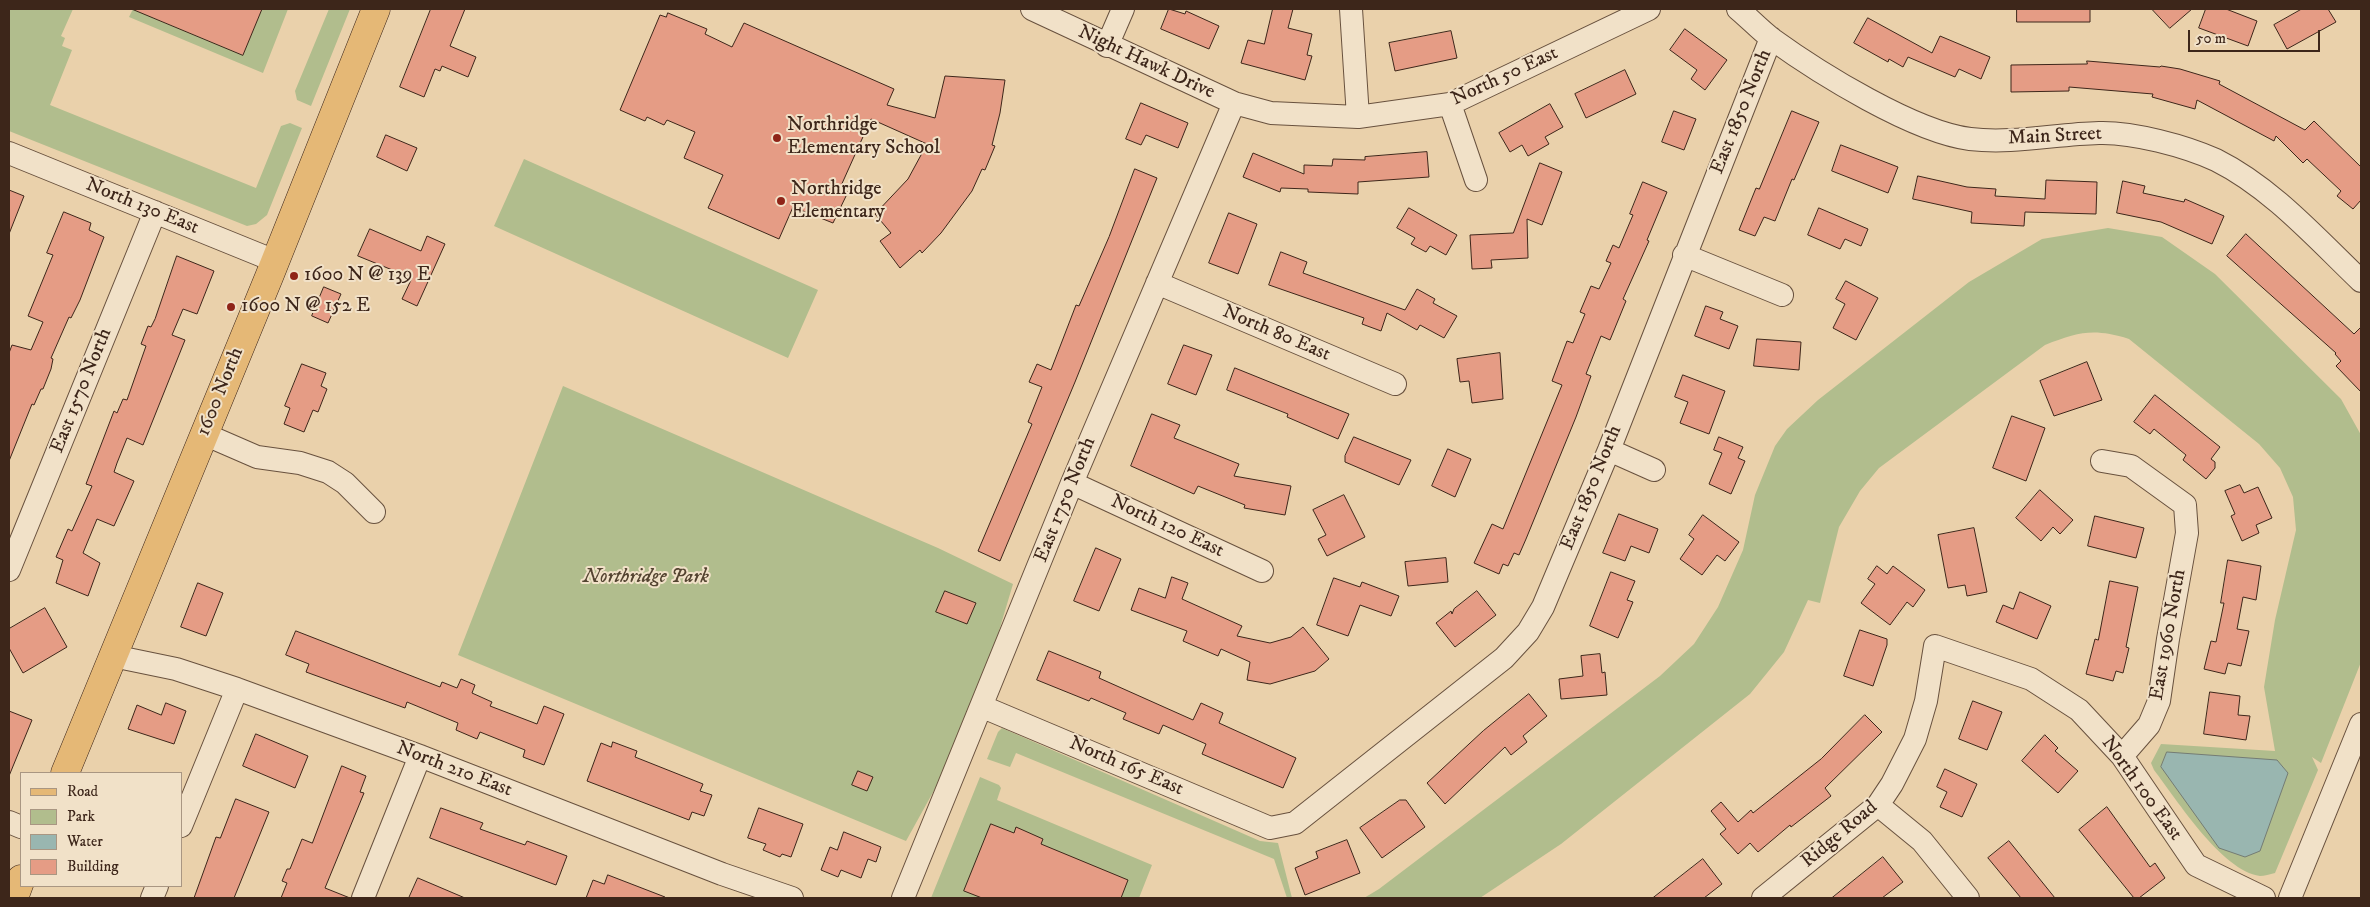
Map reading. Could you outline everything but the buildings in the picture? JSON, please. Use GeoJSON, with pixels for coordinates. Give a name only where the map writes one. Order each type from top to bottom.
{"type":"FeatureCollection","features":[{"type":"Feature","properties":{"kind":"main road","name":"1600 North"},"geometry":{"type":"LineString","coordinates":[[65,772],[376,9]]}},
{"type":"Feature","properties":{"kind":"main road"},"geometry":{"type":"LineString","coordinates":[[14,898],[20,882]]}},
{"type":"Feature","properties":{"kind":"street","name":"Night Hawk Drive"},"geometry":{"type":"LineString","coordinates":[[1032,9],[1107,46],[1234,103]]}},
{"type":"Feature","properties":{"kind":"street"},"geometry":{"type":"LineString","coordinates":[[1107,46],[1123,9]]}},
{"type":"Feature","properties":{"kind":"street"},"geometry":{"type":"LineString","coordinates":[[1352,9],[1358,117]]}},
{"type":"Feature","properties":{"kind":"street","name":"North 50 East"},"geometry":{"type":"LineString","coordinates":[[1234,103],[1271,113],[1358,117],[1450,104],[1649,9]]}},
{"type":"Feature","properties":{"kind":"street","name":"Main Street"},"geometry":{"type":"LineString","coordinates":[[1738,9],[1771,38],[1879,105],[1941,132],[1970,139],[1997,140],[2100,132],[2134,135],[2215,160],[2267,192],[2361,280]]}},
{"type":"Feature","properties":{"kind":"street","name":"East 1850 North"},"geometry":{"type":"LineString","coordinates":[[1270,828],[1295,822],[1504,658],[1528,632],[1543,607],[1609,450],[1684,255],[1771,38]]}},
{"type":"Feature","properties":{"kind":"street","name":"East 1750 North"},"geometry":{"type":"LineString","coordinates":[[903,898],[1072,483],[1234,103]]}},
{"type":"Feature","properties":{"kind":"street"},"geometry":{"type":"LineString","coordinates":[[1450,104],[1476,180]]}},
{"type":"Feature","properties":{"kind":"street","name":"North 130 East"},"geometry":{"type":"LineString","coordinates":[[9,153],[275,261]]}},
{"type":"Feature","properties":{"kind":"street","name":"East 1570 North"},"geometry":{"type":"LineString","coordinates":[[9,570],[155,212]]}},
{"type":"Feature","properties":{"kind":"street"},"geometry":{"type":"LineString","coordinates":[[1684,255],[1782,295]]}},
{"type":"Feature","properties":{"kind":"street","name":"North 80 East"},"geometry":{"type":"LineString","coordinates":[[1156,284],[1395,384]]}},
{"type":"Feature","properties":{"kind":"street"},"geometry":{"type":"LineString","coordinates":[[204,434],[257,457],[300,463],[328,472],[345,483],[374,512]]}},
{"type":"Feature","properties":{"kind":"street"},"geometry":{"type":"LineString","coordinates":[[1609,450],[1654,470]]}},
{"type":"Feature","properties":{"kind":"street","name":"East 1960 North"},"geometry":{"type":"LineString","coordinates":[[2102,461],[2131,466],[2185,505],[2187,533],[2159,701],[2149,725],[2122,756]]}},
{"type":"Feature","properties":{"kind":"street","name":"North 120 East"},"geometry":{"type":"LineString","coordinates":[[1072,483],[1262,570]]}},
{"type":"Feature","properties":{"kind":"street","name":"North 100 East"},"geometry":{"type":"LineString","coordinates":[[1935,646],[2030,679],[2079,710],[2122,756],[2196,865],[2264,898]]}},
{"type":"Feature","properties":{"kind":"street","name":"Ridge Road"},"geometry":{"type":"LineString","coordinates":[[1763,898],[1878,805],[1905,762],[1915,739],[1926,701],[1935,646]]}},
{"type":"Feature","properties":{"kind":"street","name":"North 210 East"},"geometry":{"type":"LineString","coordinates":[[113,656],[176,669],[238,689],[420,756],[713,870],[792,898]]}},
{"type":"Feature","properties":{"kind":"street"},"geometry":{"type":"LineString","coordinates":[[182,824],[238,689]]}},
{"type":"Feature","properties":{"kind":"street","name":"North 165 East"},"geometry":{"type":"LineString","coordinates":[[982,707],[1270,828]]}},
{"type":"Feature","properties":{"kind":"street"},"geometry":{"type":"LineString","coordinates":[[2290,898],[2361,724]]}},
{"type":"Feature","properties":{"kind":"street"},"geometry":{"type":"LineString","coordinates":[[363,898],[420,756]]}},
{"type":"Feature","properties":{"kind":"street"},"geometry":{"type":"LineString","coordinates":[[1878,805],[1922,841],[1968,898]]}},
{"type":"Feature","properties":{"kind":"green space"},"geometry":{"type":"Polygon","coordinates":[[[9,9],[73,9],[61,36],[65,38],[62,46],[72,50],[50,105],[256,188],[281,126],[290,123],[302,128],[267,215],[256,224],[247,226],[9,131],[9,9]]]}},
{"type":"Feature","properties":{"kind":"green space"},"geometry":{"type":"Polygon","coordinates":[[[133,9],[157,9],[153,18],[243,55],[262,9],[288,9],[263,73],[129,17],[133,9]]]}},
{"type":"Feature","properties":{"kind":"green space"},"geometry":{"type":"Polygon","coordinates":[[[329,9],[350,9],[311,106],[297,100],[295,91],[329,9]]]}},
{"type":"Feature","properties":{"kind":"green space"},"geometry":{"type":"Polygon","coordinates":[[[524,159],[818,290],[788,358],[494,226],[524,159]]]}},
{"type":"Feature","properties":{"kind":"green space"},"geometry":{"type":"Polygon","coordinates":[[[2108,228],[2162,237],[2215,274],[2341,399],[2361,435],[2361,662],[2321,763],[2312,757],[2318,770],[2275,873],[2260,876],[2245,871],[2231,862],[2201,832],[2154,770],[2151,763],[2161,744],[2275,751],[2264,687],[2275,620],[2296,530],[2293,497],[2280,468],[2259,444],[2129,339],[2105,333],[2086,333],[2077,334],[2045,345],[1879,468],[1860,491],[1839,527],[1820,603],[1808,600],[1784,652],[1750,694],[1561,844],[1480,898],[1364,898],[1379,889],[1660,676],[1694,644],[1718,607],[1743,550],[1755,495],[1775,446],[1787,429],[1818,400],[1969,282],[2042,239],[2108,228]]]}},
{"type":"Feature","properties":{"kind":"green space","name":"Northridge Park"},"geometry":{"type":"Polygon","coordinates":[[[563,386],[938,548],[1013,584],[996,641],[937,785],[906,841],[458,655],[563,386]]]}},
{"type":"Feature","properties":{"kind":"green space"},"geometry":{"type":"Polygon","coordinates":[[[1002,728],[1260,841],[1278,843],[1292,898],[1287,898],[1274,859],[1016,753],[1010,767],[987,759],[998,732],[1002,728]]]}},
{"type":"Feature","properties":{"kind":"green space"},"geometry":{"type":"Polygon","coordinates":[[[980,777],[999,785],[1001,788],[997,800],[1152,865],[1139,898],[931,898],[980,777]]]}},
{"type":"Feature","properties":{"kind":"water"},"geometry":{"type":"Polygon","coordinates":[[[2167,752],[2277,760],[2288,773],[2260,851],[2245,857],[2219,848],[2161,767],[2167,752]]]}},
{"type":"Feature","properties":{"kind":"place","name":"Northridge Elementary School"},"geometry":{"type":"Point","coordinates":[777,138]}},
{"type":"Feature","properties":{"kind":"place","name":"Northridge Elementary"},"geometry":{"type":"Point","coordinates":[781,201]}},
{"type":"Feature","properties":{"kind":"place","name":"1600 N @ 139 E"},"geometry":{"type":"Point","coordinates":[294,276]}},
{"type":"Feature","properties":{"kind":"place","name":"1600 N @ 152 E"},"geometry":{"type":"Point","coordinates":[231,307]}}]}
